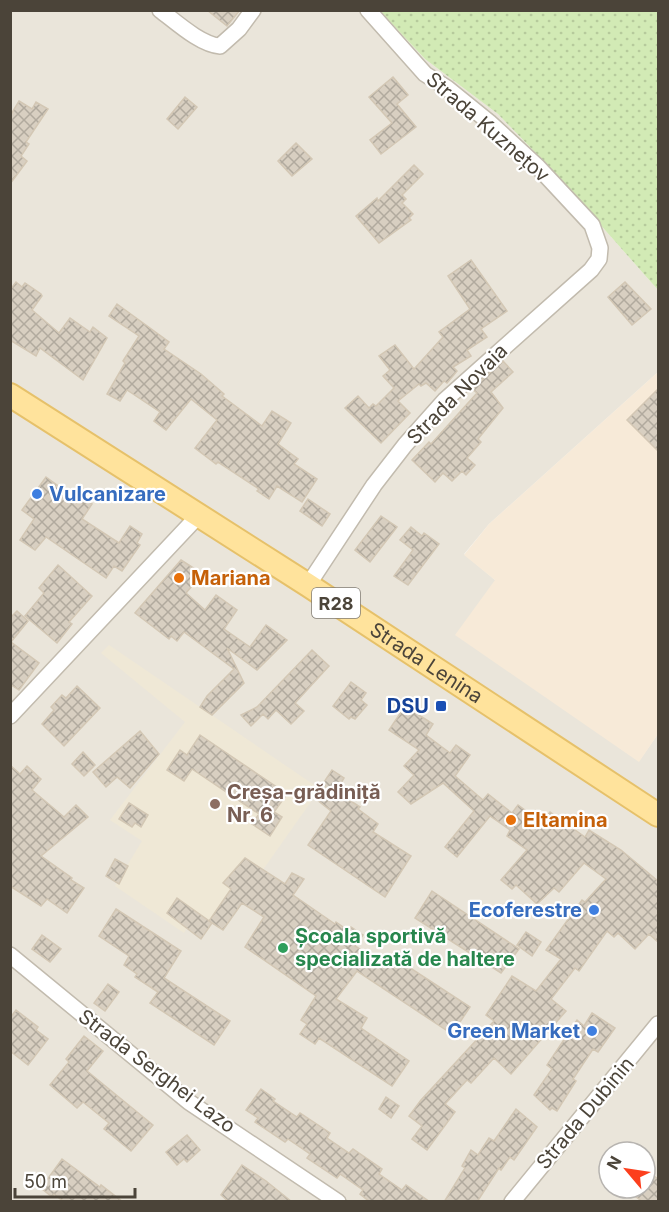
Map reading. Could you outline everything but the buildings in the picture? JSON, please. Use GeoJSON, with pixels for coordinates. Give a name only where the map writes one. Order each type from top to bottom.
{"type":"FeatureCollection","features":[{"type":"Feature","properties":{"kind":"main road","name":"Strada Lenina"},"geometry":{"type":"LineString","coordinates":[[10,395],[308,585],[658,815]]}},
{"type":"Feature","properties":{"kind":"street"},"geometry":{"type":"LineString","coordinates":[[160,10],[213,46],[220,46],[239,29],[253,10]]}},
{"type":"Feature","properties":{"kind":"street","name":"Strada Kuznețov"},"geometry":{"type":"LineString","coordinates":[[368,10],[425,74],[447,88],[489,122],[538,167],[592,225],[600,248]]}},
{"type":"Feature","properties":{"kind":"street","name":"Strada Novaia"},"geometry":{"type":"LineString","coordinates":[[308,585],[374,485],[405,445],[445,400],[591,270],[598,259],[600,248]]}},
{"type":"Feature","properties":{"kind":"street"},"geometry":{"type":"LineString","coordinates":[[10,716],[199,515]]}},
{"type":"Feature","properties":{"kind":"street","name":"Strada Serghei Lazo"},"geometry":{"type":"LineString","coordinates":[[10,955],[189,1101],[338,1202]]}},
{"type":"Feature","properties":{"kind":"street","name":"Strada Dubinin"},"geometry":{"type":"LineString","coordinates":[[512,1202],[658,1024]]}},
{"type":"Feature","properties":{"kind":"shaded area"},"geometry":{"type":"Polygon","coordinates":[[[10,11],[380,11],[425,59],[498,114],[552,170],[658,290],[658,372],[489,524],[464,554],[495,580],[621,749],[639,761],[658,734],[658,1201],[11,1201],[10,11]]]}},
{"type":"Feature","properties":{"kind":"shaded area"},"geometry":{"type":"Polygon","coordinates":[[[658,372],[658,734],[639,762],[455,635],[495,580],[464,555],[489,524],[658,372]]]}},
{"type":"Feature","properties":{"kind":"shaded area","name":"Creșa-grădiniță Nr. 6"},"geometry":{"type":"Polygon","coordinates":[[[109,645],[320,789],[260,874],[250,868],[206,924],[194,916],[184,933],[115,886],[142,841],[110,820],[185,722],[101,653],[109,645]]]}},
{"type":"Feature","properties":{"kind":"green space"},"geometry":{"type":"Polygon","coordinates":[[[380,11],[658,11],[658,290],[552,170],[498,114],[425,59],[380,11]]]}},
{"type":"Feature","properties":{"kind":"place","name":"Vulcanizare"},"geometry":{"type":"Point","coordinates":[37,494]}},
{"type":"Feature","properties":{"kind":"place","name":"Mariana"},"geometry":{"type":"Point","coordinates":[179,578]}},
{"type":"Feature","properties":{"kind":"place","name":"DSU"},"geometry":{"type":"Point","coordinates":[441,706]}},
{"type":"Feature","properties":{"kind":"place","name":"Creșa-grădiniță Nr. 6"},"geometry":{"type":"Point","coordinates":[215,804]}},
{"type":"Feature","properties":{"kind":"place","name":"Eltamina"},"geometry":{"type":"Point","coordinates":[511,820]}},
{"type":"Feature","properties":{"kind":"place","name":"Ecoferestre"},"geometry":{"type":"Point","coordinates":[594,910]}},
{"type":"Feature","properties":{"kind":"place","name":"Școala sportivă specializată de haltere"},"geometry":{"type":"Point","coordinates":[283,948]}},
{"type":"Feature","properties":{"kind":"place","name":"Green Market"},"geometry":{"type":"Point","coordinates":[592,1031]}}]}
